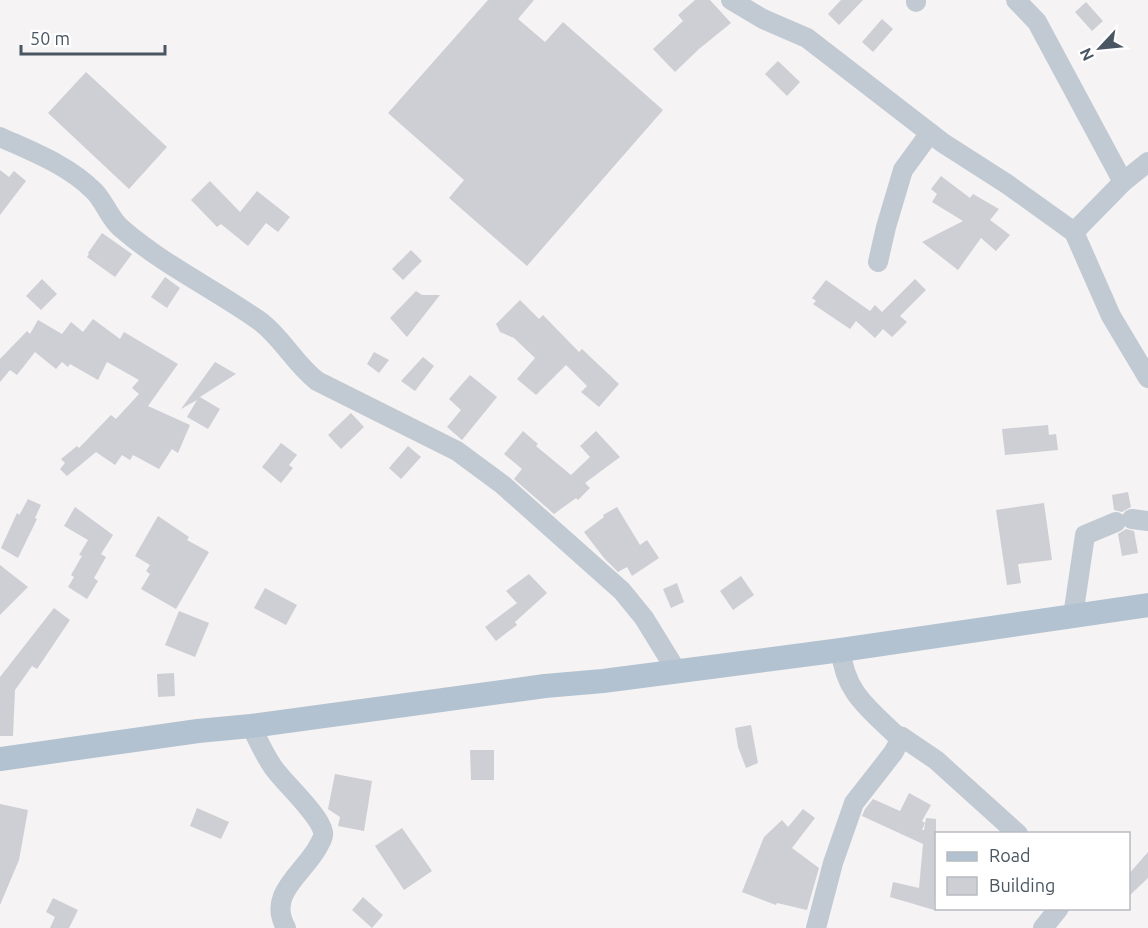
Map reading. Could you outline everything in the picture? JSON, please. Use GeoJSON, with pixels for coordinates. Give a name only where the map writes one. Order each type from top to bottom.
{"type":"FeatureCollection","features":[{"type":"Feature","properties":{"kind":"main road"},"geometry":{"type":"LineString","coordinates":[[0,759],[198,731],[841,650],[1148,604]]}},
{"type":"Feature","properties":{"kind":"street"},"geometry":{"type":"LineString","coordinates":[[731,0],[764,19],[807,38],[930,133],[1074,232],[1111,316],[1148,378]]}},
{"type":"Feature","properties":{"kind":"street"},"geometry":{"type":"LineString","coordinates":[[1016,0],[1037,22],[1123,182]]}},
{"type":"Feature","properties":{"kind":"street"},"geometry":{"type":"LineString","coordinates":[[878,262],[903,170],[930,133]]}},
{"type":"Feature","properties":{"kind":"street"},"geometry":{"type":"LineString","coordinates":[[0,136],[58,163],[94,191],[118,226],[150,251],[234,303],[263,324],[280,339],[307,373],[317,381],[457,451],[503,485],[622,591],[644,618],[676,670]]}},
{"type":"Feature","properties":{"kind":"street"},"geometry":{"type":"LineString","coordinates":[[1074,232],[1123,182],[1148,162]]}},
{"type":"Feature","properties":{"kind":"street"},"geometry":{"type":"LineString","coordinates":[[1073,616],[1085,536],[1132,521]]}},
{"type":"Feature","properties":{"kind":"street"},"geometry":{"type":"LineString","coordinates":[[841,650],[845,675],[863,703],[899,736],[936,760],[1016,832]]}},
{"type":"Feature","properties":{"kind":"street"},"geometry":{"type":"LineString","coordinates":[[251,726],[273,766],[323,831],[316,851],[282,894],[280,910],[286,928]]}},
{"type":"Feature","properties":{"kind":"street"},"geometry":{"type":"LineString","coordinates":[[816,928],[833,863],[854,803],[892,753],[899,736]]}},
{"type":"Feature","properties":{"kind":"street"},"geometry":{"type":"LineString","coordinates":[[1043,928],[1058,910]]}},
{"type":"Feature","properties":{"kind":"building"},"geometry":{"type":"Polygon","coordinates":[[[488,0],[534,0],[518,19],[545,42],[563,22],[663,110],[527,266],[449,198],[464,180],[388,113],[488,0]]]}},
{"type":"Feature","properties":{"kind":"building"},"geometry":{"type":"Polygon","coordinates":[[[695,0],[710,0],[731,23],[675,72],[653,49],[683,21],[678,15],[695,0]]]}},
{"type":"Feature","properties":{"kind":"building"},"geometry":{"type":"Polygon","coordinates":[[[841,0],[863,0],[839,25],[828,14],[841,0]]]}},
{"type":"Feature","properties":{"kind":"building"},"geometry":{"type":"Polygon","coordinates":[[[1086,2],[1103,21],[1092,31],[1075,12],[1086,2]]]}},
{"type":"Feature","properties":{"kind":"building"},"geometry":{"type":"Polygon","coordinates":[[[882,19],[893,29],[873,52],[862,42],[882,19]]]}},
{"type":"Feature","properties":{"kind":"building"},"geometry":{"type":"Polygon","coordinates":[[[778,61],[800,82],[787,96],[765,74],[778,61]]]}},
{"type":"Feature","properties":{"kind":"building"},"geometry":{"type":"Polygon","coordinates":[[[86,72],[167,147],[129,189],[48,113],[86,72]]]}},
{"type":"Feature","properties":{"kind":"building"},"geometry":{"type":"Polygon","coordinates":[[[0,170],[9,177],[14,171],[26,181],[0,215],[0,170]]]}},
{"type":"Feature","properties":{"kind":"building"},"geometry":{"type":"Polygon","coordinates":[[[941,176],[970,198],[973,194],[999,209],[990,220],[1010,235],[996,251],[981,238],[958,270],[922,242],[963,221],[932,202],[937,194],[931,189],[941,176]]]}},
{"type":"Feature","properties":{"kind":"building"},"geometry":{"type":"Polygon","coordinates":[[[210,181],[240,212],[257,191],[290,217],[278,232],[266,223],[248,246],[221,224],[217,227],[191,200],[210,181]]]}},
{"type":"Feature","properties":{"kind":"building"},"geometry":{"type":"Polygon","coordinates":[[[102,233],[132,254],[115,277],[87,257],[102,233]]]}},
{"type":"Feature","properties":{"kind":"building"},"geometry":{"type":"Polygon","coordinates":[[[411,250],[422,261],[403,280],[392,269],[411,250]]]}},
{"type":"Feature","properties":{"kind":"building"},"geometry":{"type":"Polygon","coordinates":[[[165,277],[180,288],[167,308],[151,297],[165,277]]]}},
{"type":"Feature","properties":{"kind":"building"},"geometry":{"type":"Polygon","coordinates":[[[42,279],[57,294],[41,310],[26,296],[42,279]]]}},
{"type":"Feature","properties":{"kind":"building"},"geometry":{"type":"Polygon","coordinates":[[[915,279],[926,290],[900,316],[907,322],[892,337],[883,329],[875,338],[856,321],[850,329],[813,304],[816,301],[812,298],[826,280],[870,311],[875,305],[882,312],[915,279]]]}},
{"type":"Feature","properties":{"kind":"building"},"geometry":{"type":"Polygon","coordinates":[[[416,291],[422,295],[440,295],[407,337],[390,318],[416,291]]]}},
{"type":"Feature","properties":{"kind":"building"},"geometry":{"type":"Polygon","coordinates":[[[520,300],[539,319],[543,315],[579,352],[582,349],[619,384],[599,407],[581,392],[587,386],[566,365],[536,395],[517,379],[535,358],[514,338],[500,332],[496,324],[520,300]]]}},
{"type":"Feature","properties":{"kind":"building"},"geometry":{"type":"Polygon","coordinates":[[[93,319],[120,339],[124,332],[178,364],[148,406],[190,425],[178,453],[172,449],[159,469],[133,455],[130,460],[122,455],[115,465],[96,452],[67,476],[60,469],[65,463],[61,459],[77,446],[79,448],[111,415],[116,419],[139,394],[132,388],[139,380],[107,362],[98,380],[70,364],[68,367],[62,362],[56,369],[35,352],[17,375],[10,370],[0,382],[0,359],[27,331],[30,334],[38,320],[62,334],[71,322],[83,332],[93,319]]]}},
{"type":"Feature","properties":{"kind":"building"},"geometry":{"type":"Polygon","coordinates":[[[374,352],[389,360],[379,373],[367,364],[374,352]]]}},
{"type":"Feature","properties":{"kind":"building"},"geometry":{"type":"Polygon","coordinates":[[[423,357],[434,366],[415,391],[401,381],[423,357]]]}},
{"type":"Feature","properties":{"kind":"building"},"geometry":{"type":"Polygon","coordinates":[[[215,362],[236,374],[200,397],[220,409],[208,429],[187,417],[197,400],[181,409],[215,362]]]}},
{"type":"Feature","properties":{"kind":"building"},"geometry":{"type":"Polygon","coordinates":[[[470,375],[497,397],[462,440],[447,427],[461,410],[449,399],[470,375]]]}},
{"type":"Feature","properties":{"kind":"building"},"geometry":{"type":"Polygon","coordinates":[[[351,413],[364,427],[341,449],[328,435],[351,413]]]}},
{"type":"Feature","properties":{"kind":"building"},"geometry":{"type":"Polygon","coordinates":[[[1048,425],[1049,435],[1056,434],[1058,450],[1005,455],[1002,429],[1048,425]]]}},
{"type":"Feature","properties":{"kind":"building"},"geometry":{"type":"Polygon","coordinates":[[[523,431],[538,444],[536,446],[571,475],[590,457],[580,446],[596,431],[620,457],[585,483],[590,488],[578,500],[576,498],[554,514],[514,479],[522,469],[504,454],[523,431]]]}},
{"type":"Feature","properties":{"kind":"building"},"geometry":{"type":"Polygon","coordinates":[[[281,443],[297,455],[289,465],[293,468],[281,483],[262,467],[281,443]]]}},
{"type":"Feature","properties":{"kind":"building"},"geometry":{"type":"Polygon","coordinates":[[[408,446],[421,457],[401,479],[389,468],[408,446]]]}},
{"type":"Feature","properties":{"kind":"building"},"geometry":{"type":"Polygon","coordinates":[[[1128,492],[1131,507],[1122,512],[1114,510],[1112,495],[1128,492]]]}},
{"type":"Feature","properties":{"kind":"building"},"geometry":{"type":"Polygon","coordinates":[[[28,499],[41,505],[35,518],[37,519],[18,558],[1,548],[17,513],[19,515],[28,499]]]}},
{"type":"Feature","properties":{"kind":"building"},"geometry":{"type":"Polygon","coordinates":[[[1044,503],[1052,560],[1018,564],[1021,583],[1007,585],[996,510],[1044,503]]]}},
{"type":"Feature","properties":{"kind":"building"},"geometry":{"type":"Polygon","coordinates":[[[75,507],[113,535],[101,554],[106,557],[94,578],[98,581],[87,599],[68,587],[74,577],[71,575],[82,556],[79,555],[88,540],[64,526],[75,507]]]}},
{"type":"Feature","properties":{"kind":"building"},"geometry":{"type":"Polygon","coordinates":[[[617,507],[640,545],[647,540],[659,558],[632,576],[627,567],[618,572],[584,532],[604,517],[603,515],[617,507]]]}},
{"type":"Feature","properties":{"kind":"building"},"geometry":{"type":"Polygon","coordinates":[[[158,516],[189,537],[187,540],[209,552],[176,609],[141,589],[150,574],[146,571],[150,565],[135,556],[158,516]]]}},
{"type":"Feature","properties":{"kind":"building"},"geometry":{"type":"Polygon","coordinates":[[[1126,529],[1134,531],[1138,553],[1122,556],[1118,534],[1126,529]]]}},
{"type":"Feature","properties":{"kind":"building"},"geometry":{"type":"Polygon","coordinates":[[[0,565],[28,587],[0,615],[0,565]]]}},
{"type":"Feature","properties":{"kind":"building"},"geometry":{"type":"Polygon","coordinates":[[[529,574],[547,593],[515,622],[517,625],[496,641],[485,627],[517,603],[506,591],[529,574]]]}},
{"type":"Feature","properties":{"kind":"building"},"geometry":{"type":"Polygon","coordinates":[[[741,576],[754,595],[733,610],[720,591],[741,576]]]}},
{"type":"Feature","properties":{"kind":"building"},"geometry":{"type":"Polygon","coordinates":[[[677,583],[684,602],[671,608],[663,589],[677,583]]]}},
{"type":"Feature","properties":{"kind":"building"},"geometry":{"type":"Polygon","coordinates":[[[265,588],[297,605],[286,625],[254,608],[265,588]]]}},
{"type":"Feature","properties":{"kind":"building"},"geometry":{"type":"Polygon","coordinates":[[[54,608],[70,620],[37,669],[32,666],[15,690],[13,736],[0,736],[0,677],[54,608]]]}},
{"type":"Feature","properties":{"kind":"building"},"geometry":{"type":"Polygon","coordinates":[[[179,611],[209,623],[195,657],[165,645],[179,611]]]}},
{"type":"Feature","properties":{"kind":"building"},"geometry":{"type":"Polygon","coordinates":[[[174,673],[175,696],[158,697],[157,674],[174,673]]]}},
{"type":"Feature","properties":{"kind":"building"},"geometry":{"type":"Polygon","coordinates":[[[751,725],[758,763],[746,768],[738,747],[735,728],[751,725]]]}},
{"type":"Feature","properties":{"kind":"building"},"geometry":{"type":"Polygon","coordinates":[[[470,750],[494,750],[494,780],[471,780],[470,750]]]}},
{"type":"Feature","properties":{"kind":"building"},"geometry":{"type":"Polygon","coordinates":[[[335,774],[372,781],[364,831],[338,826],[340,817],[328,809],[335,774]]]}},
{"type":"Feature","properties":{"kind":"building"},"geometry":{"type":"Polygon","coordinates":[[[909,793],[931,805],[922,821],[925,823],[922,830],[924,830],[926,818],[936,819],[934,910],[890,897],[893,882],[919,888],[923,844],[862,816],[873,799],[900,811],[909,793]]]}},
{"type":"Feature","properties":{"kind":"building"},"geometry":{"type":"Polygon","coordinates":[[[0,804],[28,810],[19,860],[0,905],[0,804]]]}},
{"type":"Feature","properties":{"kind":"building"},"geometry":{"type":"Polygon","coordinates":[[[197,808],[229,822],[221,839],[190,826],[197,808]]]}},
{"type":"Feature","properties":{"kind":"building"},"geometry":{"type":"Polygon","coordinates":[[[803,809],[815,818],[792,848],[819,868],[807,910],[777,903],[776,905],[742,892],[764,837],[782,820],[788,827],[803,809]]]}},
{"type":"Feature","properties":{"kind":"building"},"geometry":{"type":"Polygon","coordinates":[[[402,828],[432,871],[404,890],[375,846],[402,828]]]}},
{"type":"Feature","properties":{"kind":"building"},"geometry":{"type":"Polygon","coordinates":[[[1148,852],[1148,878],[1130,895],[1130,873],[1148,852]]]}},
{"type":"Feature","properties":{"kind":"building"},"geometry":{"type":"Polygon","coordinates":[[[363,897],[383,915],[372,928],[352,910],[363,897]]]}},
{"type":"Feature","properties":{"kind":"building"},"geometry":{"type":"Polygon","coordinates":[[[53,898],[78,910],[69,928],[50,928],[55,917],[46,912],[53,898]]]}}]}
